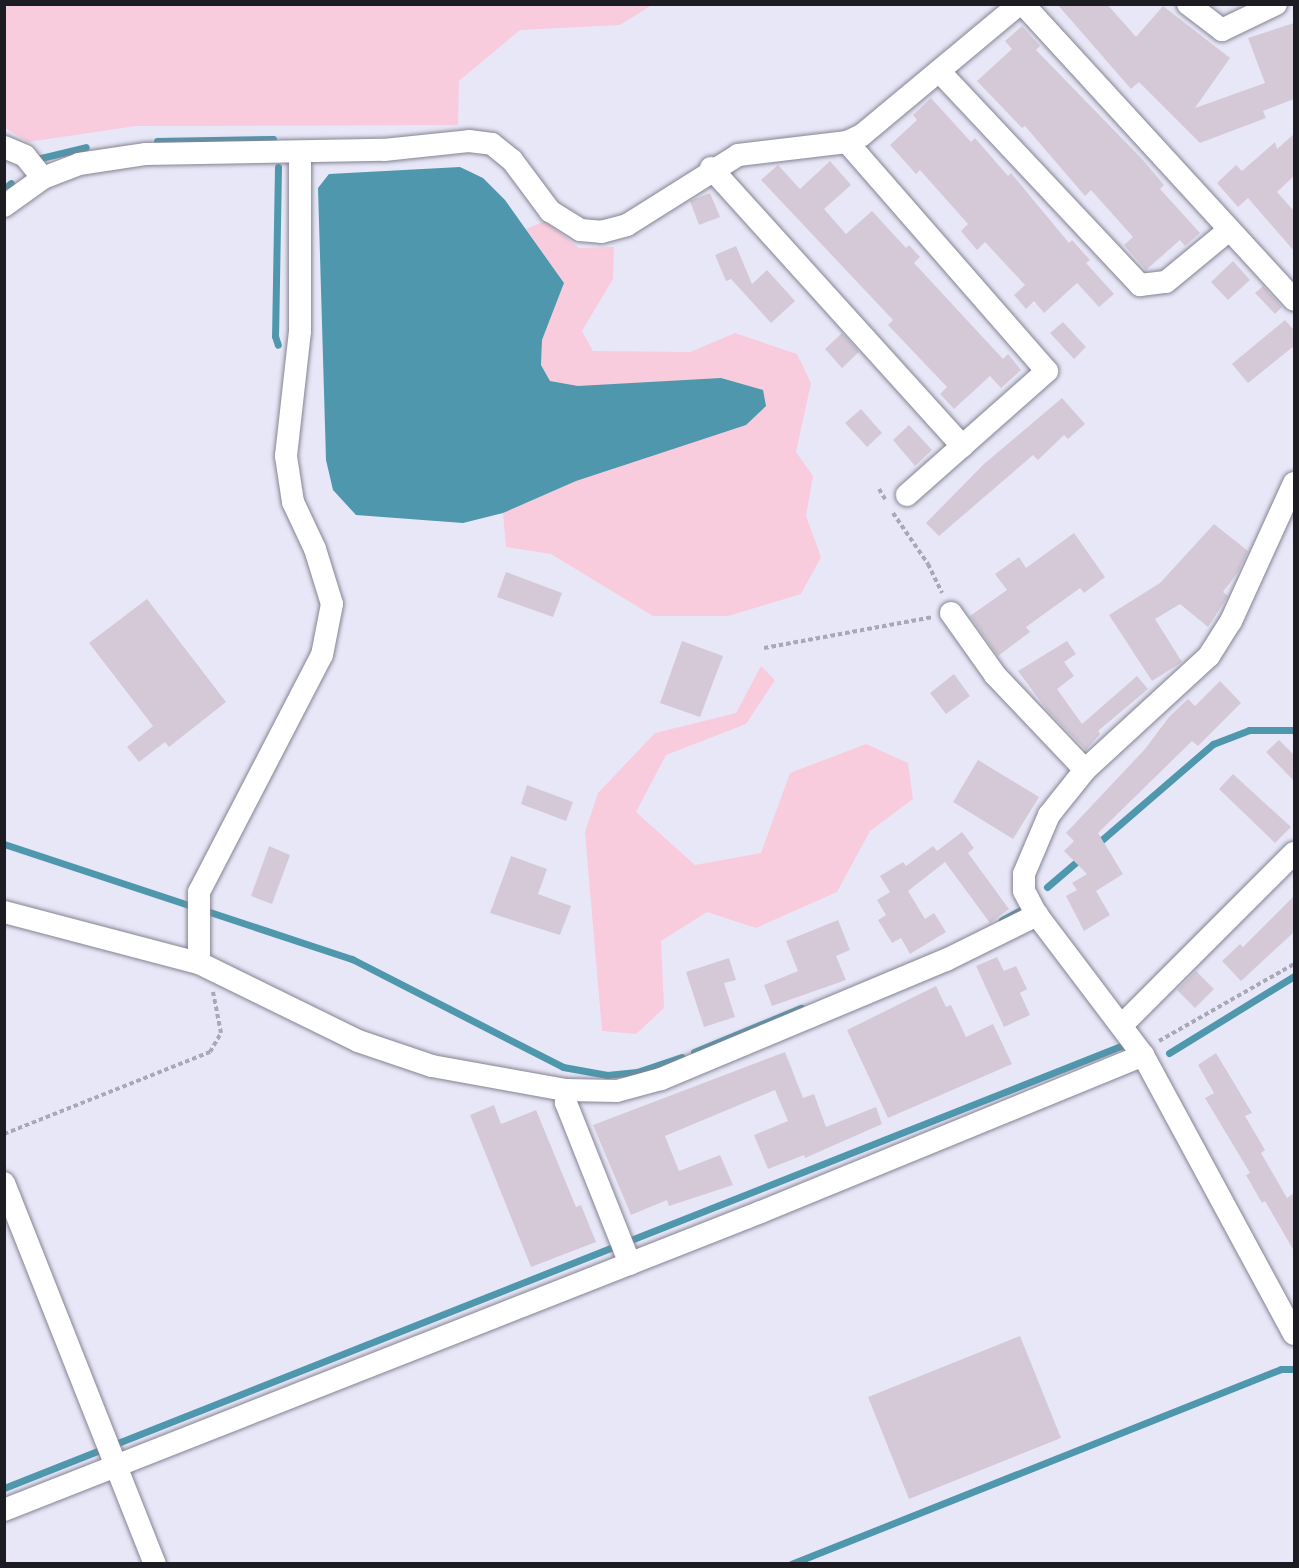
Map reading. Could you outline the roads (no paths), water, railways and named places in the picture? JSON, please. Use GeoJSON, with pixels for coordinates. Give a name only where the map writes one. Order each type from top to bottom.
{"type":"FeatureCollection","features":[{"type":"Feature","properties":{"kind":"street"},"geometry":{"type":"LineString","coordinates":[[4,206],[43,178],[79,164],[146,154],[300,153],[469,141],[492,144],[512,159],[550,211],[580,230],[601,232],[627,225],[711,168],[738,155],[846,142],[862,135],[1021,4],[1294,300]]}},
{"type":"Feature","properties":{"kind":"street"},"geometry":{"type":"LineString","coordinates":[[1188,4],[1222,30],[1276,4]]}},
{"type":"Feature","properties":{"kind":"street"},"geometry":{"type":"LineString","coordinates":[[939,71],[1140,285],[1166,282],[1229,230]]}},
{"type":"Feature","properties":{"kind":"street"},"geometry":{"type":"LineString","coordinates":[[846,142],[1047,371],[907,495]]}},
{"type":"Feature","properties":{"kind":"street"},"geometry":{"type":"LineString","coordinates":[[4,147],[25,156],[43,178]]}},
{"type":"Feature","properties":{"kind":"street"},"geometry":{"type":"LineString","coordinates":[[199,963],[197,919],[199,892],[322,655],[332,604],[315,549],[293,502],[286,456],[300,331],[300,153]]}},
{"type":"Feature","properties":{"kind":"street"},"geometry":{"type":"LineString","coordinates":[[711,168],[962,446]]}},
{"type":"Feature","properties":{"kind":"street"},"geometry":{"type":"LineString","coordinates":[[1294,483],[1231,621],[1209,656],[1085,770],[1049,815],[1023,874],[1024,891],[1037,915],[1123,1024],[1143,1055],[1294,1334]]}},
{"type":"Feature","properties":{"kind":"street"},"geometry":{"type":"LineString","coordinates":[[951,614],[995,675],[1085,770]]}},
{"type":"Feature","properties":{"kind":"street"},"geometry":{"type":"LineString","coordinates":[[1123,1024],[1294,853]]}},
{"type":"Feature","properties":{"kind":"street"},"geometry":{"type":"LineString","coordinates":[[4,912],[199,963],[358,1041],[432,1066],[566,1090],[617,1091],[661,1079],[946,960],[1037,915]]}},
{"type":"Feature","properties":{"kind":"street"},"geometry":{"type":"LineString","coordinates":[[4,1510],[110,1454],[630,1264],[1143,1055]]}},
{"type":"Feature","properties":{"kind":"street"},"geometry":{"type":"LineString","coordinates":[[566,1090],[566,1103],[630,1264]]}},
{"type":"Feature","properties":{"kind":"street"},"geometry":{"type":"LineString","coordinates":[[4,1183],[154,1563]]}},
{"type":"Feature","properties":{"kind":"water"},"geometry":{"type":"Polygon","coordinates":[[[460,167],[483,178],[505,200],[564,283],[542,340],[541,365],[550,381],[578,386],[721,378],[763,390],[766,406],[746,425],[576,481],[503,513],[463,523],[356,515],[333,490],[326,460],[318,188],[329,174],[460,167]]]}},
{"type":"Feature","properties":{"kind":"waterway"},"geometry":{"type":"LineString","coordinates":[[157,141],[273,139]]}},
{"type":"Feature","properties":{"kind":"waterway"},"geometry":{"type":"LineString","coordinates":[[41,158],[86,147]]}},
{"type":"Feature","properties":{"kind":"waterway"},"geometry":{"type":"LineString","coordinates":[[278,167],[275,336],[278,345]]}},
{"type":"Feature","properties":{"kind":"waterway"},"geometry":{"type":"LineString","coordinates":[[4,189],[11,183]]}},
{"type":"Feature","properties":{"kind":"waterway"},"geometry":{"type":"LineString","coordinates":[[1097,844],[1213,744],[1249,730],[1294,730]]}},
{"type":"Feature","properties":{"kind":"waterway"},"geometry":{"type":"LineString","coordinates":[[4,844],[352,959],[563,1067],[607,1075],[637,1072],[682,1057]]}},
{"type":"Feature","properties":{"kind":"waterway"},"geometry":{"type":"LineString","coordinates":[[1047,887],[1082,857]]}},
{"type":"Feature","properties":{"kind":"waterway"},"geometry":{"type":"LineString","coordinates":[[1002,920],[1023,909]]}},
{"type":"Feature","properties":{"kind":"waterway"},"geometry":{"type":"LineString","coordinates":[[1169,1053],[1294,976]]}},
{"type":"Feature","properties":{"kind":"waterway"},"geometry":{"type":"LineString","coordinates":[[694,1052],[801,1008]]}},
{"type":"Feature","properties":{"kind":"waterway"},"geometry":{"type":"LineString","coordinates":[[4,1488],[1121,1046]]}},
{"type":"Feature","properties":{"kind":"waterway"},"geometry":{"type":"LineString","coordinates":[[791,1564],[1281,1369],[1294,1369]]}}]}
